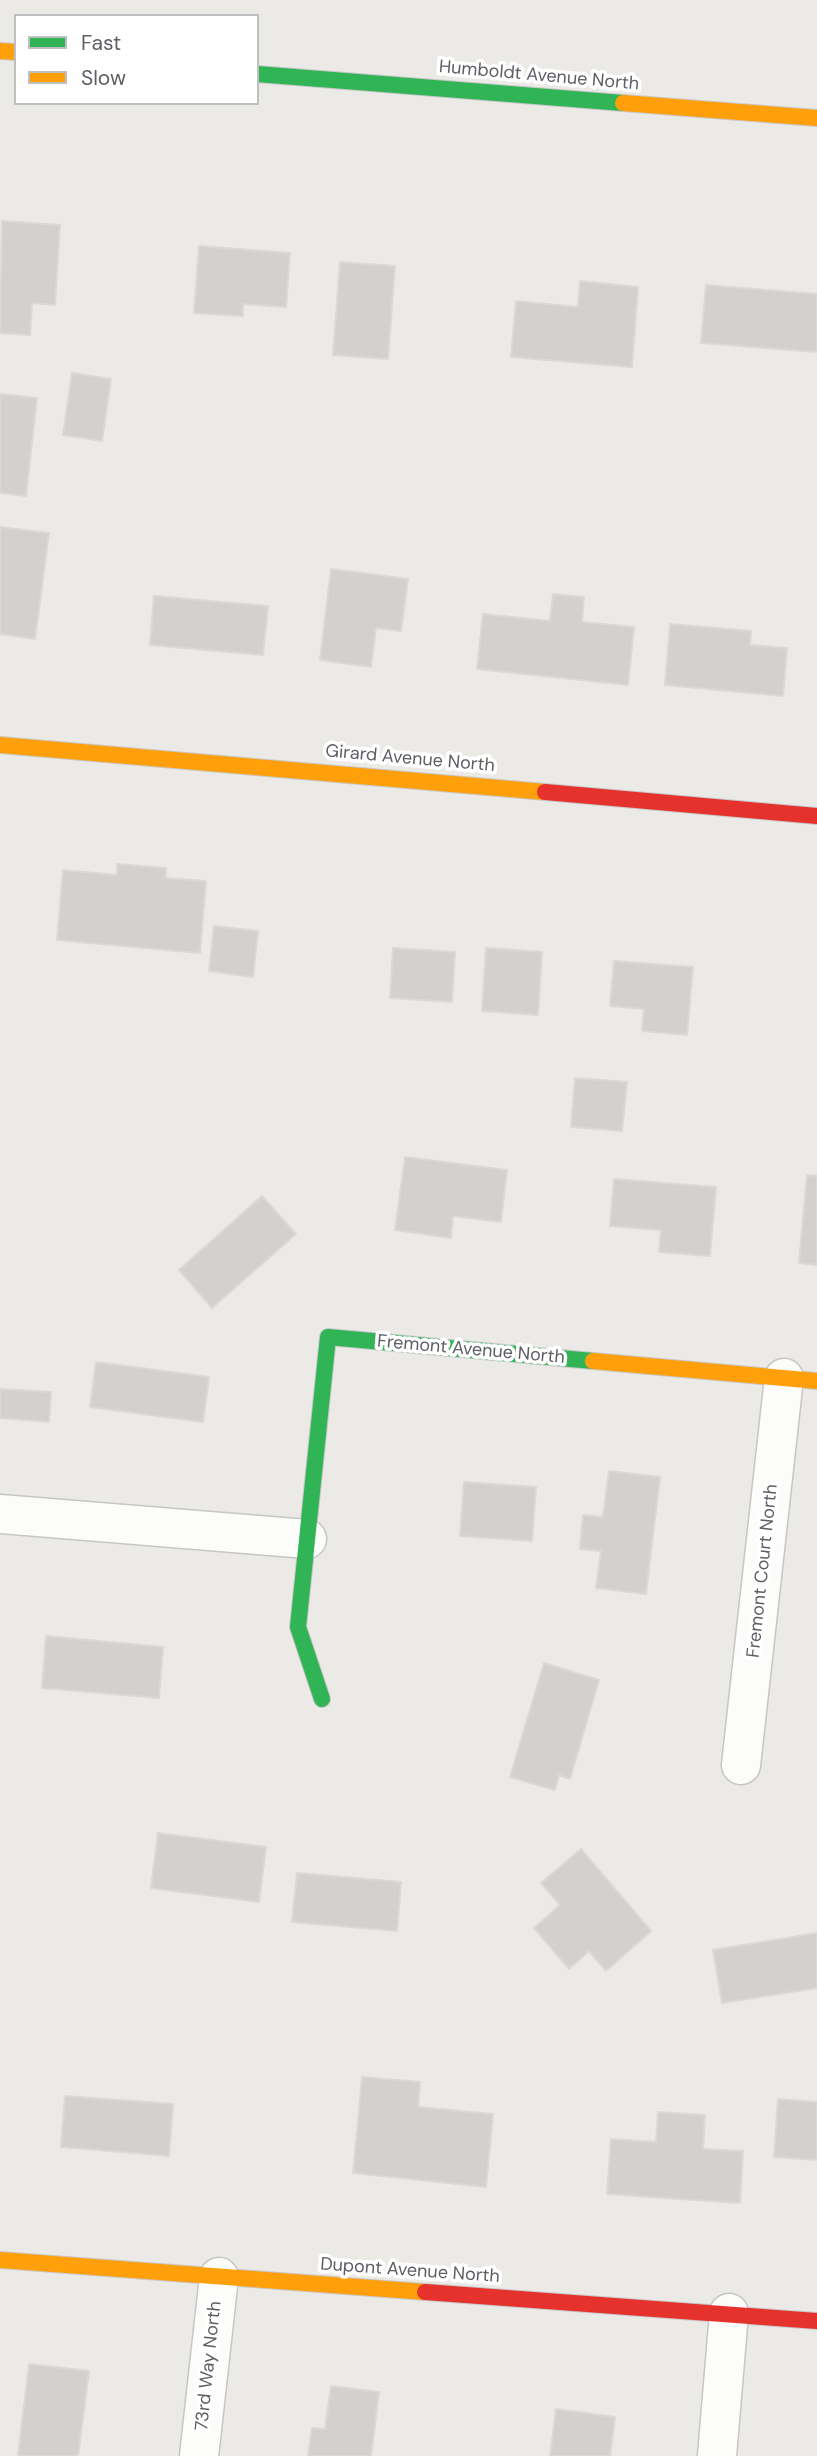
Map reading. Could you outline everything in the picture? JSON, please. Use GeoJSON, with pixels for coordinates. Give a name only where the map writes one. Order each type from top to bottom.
{"type":"FeatureCollection","features":[{"type":"Feature","properties":{"kind":"street","name":"Humboldt Avenue North"},"geometry":{"type":"LineString","coordinates":[[259,74],[817,118]]}},
{"type":"Feature","properties":{"kind":"street","name":"Girard Avenue North"},"geometry":{"type":"LineString","coordinates":[[0,745],[387,776],[817,816]]}},
{"type":"Feature","properties":{"kind":"street","name":"Fremont Avenue North"},"geometry":{"type":"LineString","coordinates":[[322,1699],[298,1627],[328,1337],[801,1379]]}},
{"type":"Feature","properties":{"kind":"street","name":"Fremont Court North"},"geometry":{"type":"LineString","coordinates":[[741,1765],[801,1379]]}},
{"type":"Feature","properties":{"kind":"street"},"geometry":{"type":"LineString","coordinates":[[0,1514],[307,1539]]}},
{"type":"Feature","properties":{"kind":"street","name":"Dupont Avenue North"},"geometry":{"type":"LineString","coordinates":[[0,2260],[817,2321]]}},
{"type":"Feature","properties":{"kind":"street","name":"73rd Way North"},"geometry":{"type":"LineString","coordinates":[[199,2456],[219,2277]]}},
{"type":"Feature","properties":{"kind":"street"},"geometry":{"type":"LineString","coordinates":[[717,2456],[729,2313]]}},
{"type":"Feature","properties":{"kind":"building"},"geometry":{"type":"Polygon","coordinates":[[[2,221],[60,225],[55,305],[32,303],[30,335],[0,333],[2,221]]]}},
{"type":"Feature","properties":{"kind":"building"},"geometry":{"type":"Polygon","coordinates":[[[199,246],[290,253],[286,307],[243,304],[243,316],[194,313],[199,246]]]}},
{"type":"Feature","properties":{"kind":"building"},"geometry":{"type":"Polygon","coordinates":[[[340,262],[395,266],[388,359],[333,355],[340,262]]]}},
{"type":"Feature","properties":{"kind":"building"},"geometry":{"type":"Polygon","coordinates":[[[580,281],[638,287],[632,367],[511,357],[516,301],[578,307],[580,281]]]}},
{"type":"Feature","properties":{"kind":"building"},"geometry":{"type":"Polygon","coordinates":[[[706,285],[817,294],[817,352],[701,343],[706,285]]]}},
{"type":"Feature","properties":{"kind":"building"},"geometry":{"type":"Polygon","coordinates":[[[72,373],[111,379],[102,441],[63,435],[72,373]]]}},
{"type":"Feature","properties":{"kind":"building"},"geometry":{"type":"Polygon","coordinates":[[[0,394],[37,398],[26,496],[0,493],[0,394]]]}},
{"type":"Feature","properties":{"kind":"building"},"geometry":{"type":"Polygon","coordinates":[[[0,527],[49,533],[35,639],[0,634],[0,527]]]}},
{"type":"Feature","properties":{"kind":"building"},"geometry":{"type":"Polygon","coordinates":[[[331,569],[408,579],[401,631],[376,628],[371,667],[320,660],[331,569]]]}},
{"type":"Feature","properties":{"kind":"building"},"geometry":{"type":"Polygon","coordinates":[[[553,594],[584,597],[582,622],[634,627],[628,685],[477,669],[483,614],[550,621],[553,594]]]}},
{"type":"Feature","properties":{"kind":"building"},"geometry":{"type":"Polygon","coordinates":[[[154,596],[268,606],[263,655],[150,645],[154,596]]]}},
{"type":"Feature","properties":{"kind":"building"},"geometry":{"type":"Polygon","coordinates":[[[670,624],[751,631],[750,645],[787,648],[783,696],[665,685],[670,624]]]}},
{"type":"Feature","properties":{"kind":"building"},"geometry":{"type":"Polygon","coordinates":[[[117,864],[166,868],[166,878],[206,881],[200,953],[57,940],[63,870],[117,875],[117,864]]]}},
{"type":"Feature","properties":{"kind":"building"},"geometry":{"type":"Polygon","coordinates":[[[214,926],[258,931],[253,977],[209,971],[214,926]]]}},
{"type":"Feature","properties":{"kind":"building"},"geometry":{"type":"Polygon","coordinates":[[[393,948],[455,952],[452,1002],[390,998],[393,948]]]}},
{"type":"Feature","properties":{"kind":"building"},"geometry":{"type":"Polygon","coordinates":[[[486,948],[542,952],[538,1015],[482,1011],[486,948]]]}},
{"type":"Feature","properties":{"kind":"building"},"geometry":{"type":"Polygon","coordinates":[[[614,961],[693,967],[687,1035],[642,1031],[644,1009],[610,1006],[614,961]]]}},
{"type":"Feature","properties":{"kind":"building"},"geometry":{"type":"Polygon","coordinates":[[[575,1078],[627,1082],[622,1131],[571,1127],[575,1078]]]}},
{"type":"Feature","properties":{"kind":"building"},"geometry":{"type":"Polygon","coordinates":[[[405,1157],[507,1170],[501,1222],[453,1216],[451,1238],[395,1230],[405,1157]]]}},
{"type":"Feature","properties":{"kind":"building"},"geometry":{"type":"Polygon","coordinates":[[[807,1175],[817,1176],[817,1265],[799,1263],[807,1175]]]}},
{"type":"Feature","properties":{"kind":"building"},"geometry":{"type":"Polygon","coordinates":[[[614,1179],[716,1187],[710,1256],[659,1252],[661,1230],[610,1226],[614,1179]]]}},
{"type":"Feature","properties":{"kind":"building"},"geometry":{"type":"Polygon","coordinates":[[[262,1196],[296,1234],[212,1308],[179,1270],[262,1196]]]}},
{"type":"Feature","properties":{"kind":"building"},"geometry":{"type":"Polygon","coordinates":[[[96,1362],[209,1377],[203,1422],[90,1407],[96,1362]]]}},
{"type":"Feature","properties":{"kind":"building"},"geometry":{"type":"Polygon","coordinates":[[[0,1389],[51,1392],[49,1422],[0,1418],[0,1389]]]}},
{"type":"Feature","properties":{"kind":"building"},"geometry":{"type":"Polygon","coordinates":[[[609,1471],[660,1477],[646,1594],[596,1588],[601,1551],[580,1549],[583,1515],[603,1517],[609,1471]]]}},
{"type":"Feature","properties":{"kind":"building"},"geometry":{"type":"Polygon","coordinates":[[[464,1482],[536,1487],[532,1541],[460,1536],[464,1482]]]}},
{"type":"Feature","properties":{"kind":"building"},"geometry":{"type":"Polygon","coordinates":[[[46,1636],[163,1647],[159,1698],[42,1688],[46,1636]]]}},
{"type":"Feature","properties":{"kind":"building"},"geometry":{"type":"Polygon","coordinates":[[[544,1663],[599,1680],[570,1779],[559,1775],[555,1790],[510,1777],[544,1663]]]}},
{"type":"Feature","properties":{"kind":"building"},"geometry":{"type":"Polygon","coordinates":[[[158,1833],[266,1847],[259,1902],[151,1888],[158,1833]]]}},
{"type":"Feature","properties":{"kind":"building"},"geometry":{"type":"Polygon","coordinates":[[[581,1849],[651,1931],[606,1971],[589,1951],[569,1969],[534,1928],[560,1905],[541,1883],[581,1849]]]}},
{"type":"Feature","properties":{"kind":"building"},"geometry":{"type":"Polygon","coordinates":[[[297,1873],[401,1882],[397,1931],[292,1922],[297,1873]]]}},
{"type":"Feature","properties":{"kind":"building"},"geometry":{"type":"Polygon","coordinates":[[[817,1933],[817,1988],[722,2003],[713,1950],[817,1933]]]}},
{"type":"Feature","properties":{"kind":"building"},"geometry":{"type":"Polygon","coordinates":[[[362,2077],[420,2082],[418,2107],[493,2114],[486,2187],[353,2173],[362,2077]]]}},
{"type":"Feature","properties":{"kind":"building"},"geometry":{"type":"Polygon","coordinates":[[[65,2096],[173,2104],[169,2156],[61,2147],[65,2096]]]}},
{"type":"Feature","properties":{"kind":"building"},"geometry":{"type":"Polygon","coordinates":[[[778,2099],[817,2102],[817,2160],[774,2157],[778,2099]]]}},
{"type":"Feature","properties":{"kind":"building"},"geometry":{"type":"Polygon","coordinates":[[[658,2112],[705,2115],[703,2149],[743,2151],[740,2203],[607,2194],[611,2139],[656,2142],[658,2112]]]}},
{"type":"Feature","properties":{"kind":"building"},"geometry":{"type":"Polygon","coordinates":[[[29,2364],[89,2371],[78,2456],[18,2456],[29,2364]]]}},
{"type":"Feature","properties":{"kind":"building"},"geometry":{"type":"Polygon","coordinates":[[[331,2386],[379,2392],[371,2456],[308,2456],[312,2428],[325,2429],[331,2386]]]}},
{"type":"Feature","properties":{"kind":"building"},"geometry":{"type":"Polygon","coordinates":[[[556,2409],[615,2417],[610,2456],[550,2456],[556,2409]]]}},
{"type":"Feature","properties":{"kind":"traffic: fast"},"geometry":{"type":"LineString","coordinates":[[259,74],[623,103]]}},
{"type":"Feature","properties":{"kind":"traffic: fast"},"geometry":{"type":"LineString","coordinates":[[322,1699],[298,1627],[328,1337],[593,1361]]}},
{"type":"Feature","properties":{"kind":"traffic: slow"},"geometry":{"type":"LineString","coordinates":[[0,51],[14,52]]}},
{"type":"Feature","properties":{"kind":"traffic: slow"},"geometry":{"type":"LineString","coordinates":[[623,103],[817,118]]}},
{"type":"Feature","properties":{"kind":"traffic: slow"},"geometry":{"type":"LineString","coordinates":[[0,745],[545,792]]}},
{"type":"Feature","properties":{"kind":"traffic: slow"},"geometry":{"type":"LineString","coordinates":[[593,1361],[817,1381]]}},
{"type":"Feature","properties":{"kind":"traffic: slow"},"geometry":{"type":"LineString","coordinates":[[0,2260],[425,2292]]}},
{"type":"Feature","properties":{"kind":"traffic: jam"},"geometry":{"type":"LineString","coordinates":[[545,792],[817,816]]}},
{"type":"Feature","properties":{"kind":"traffic: jam"},"geometry":{"type":"LineString","coordinates":[[425,2292],[817,2321]]}}]}
